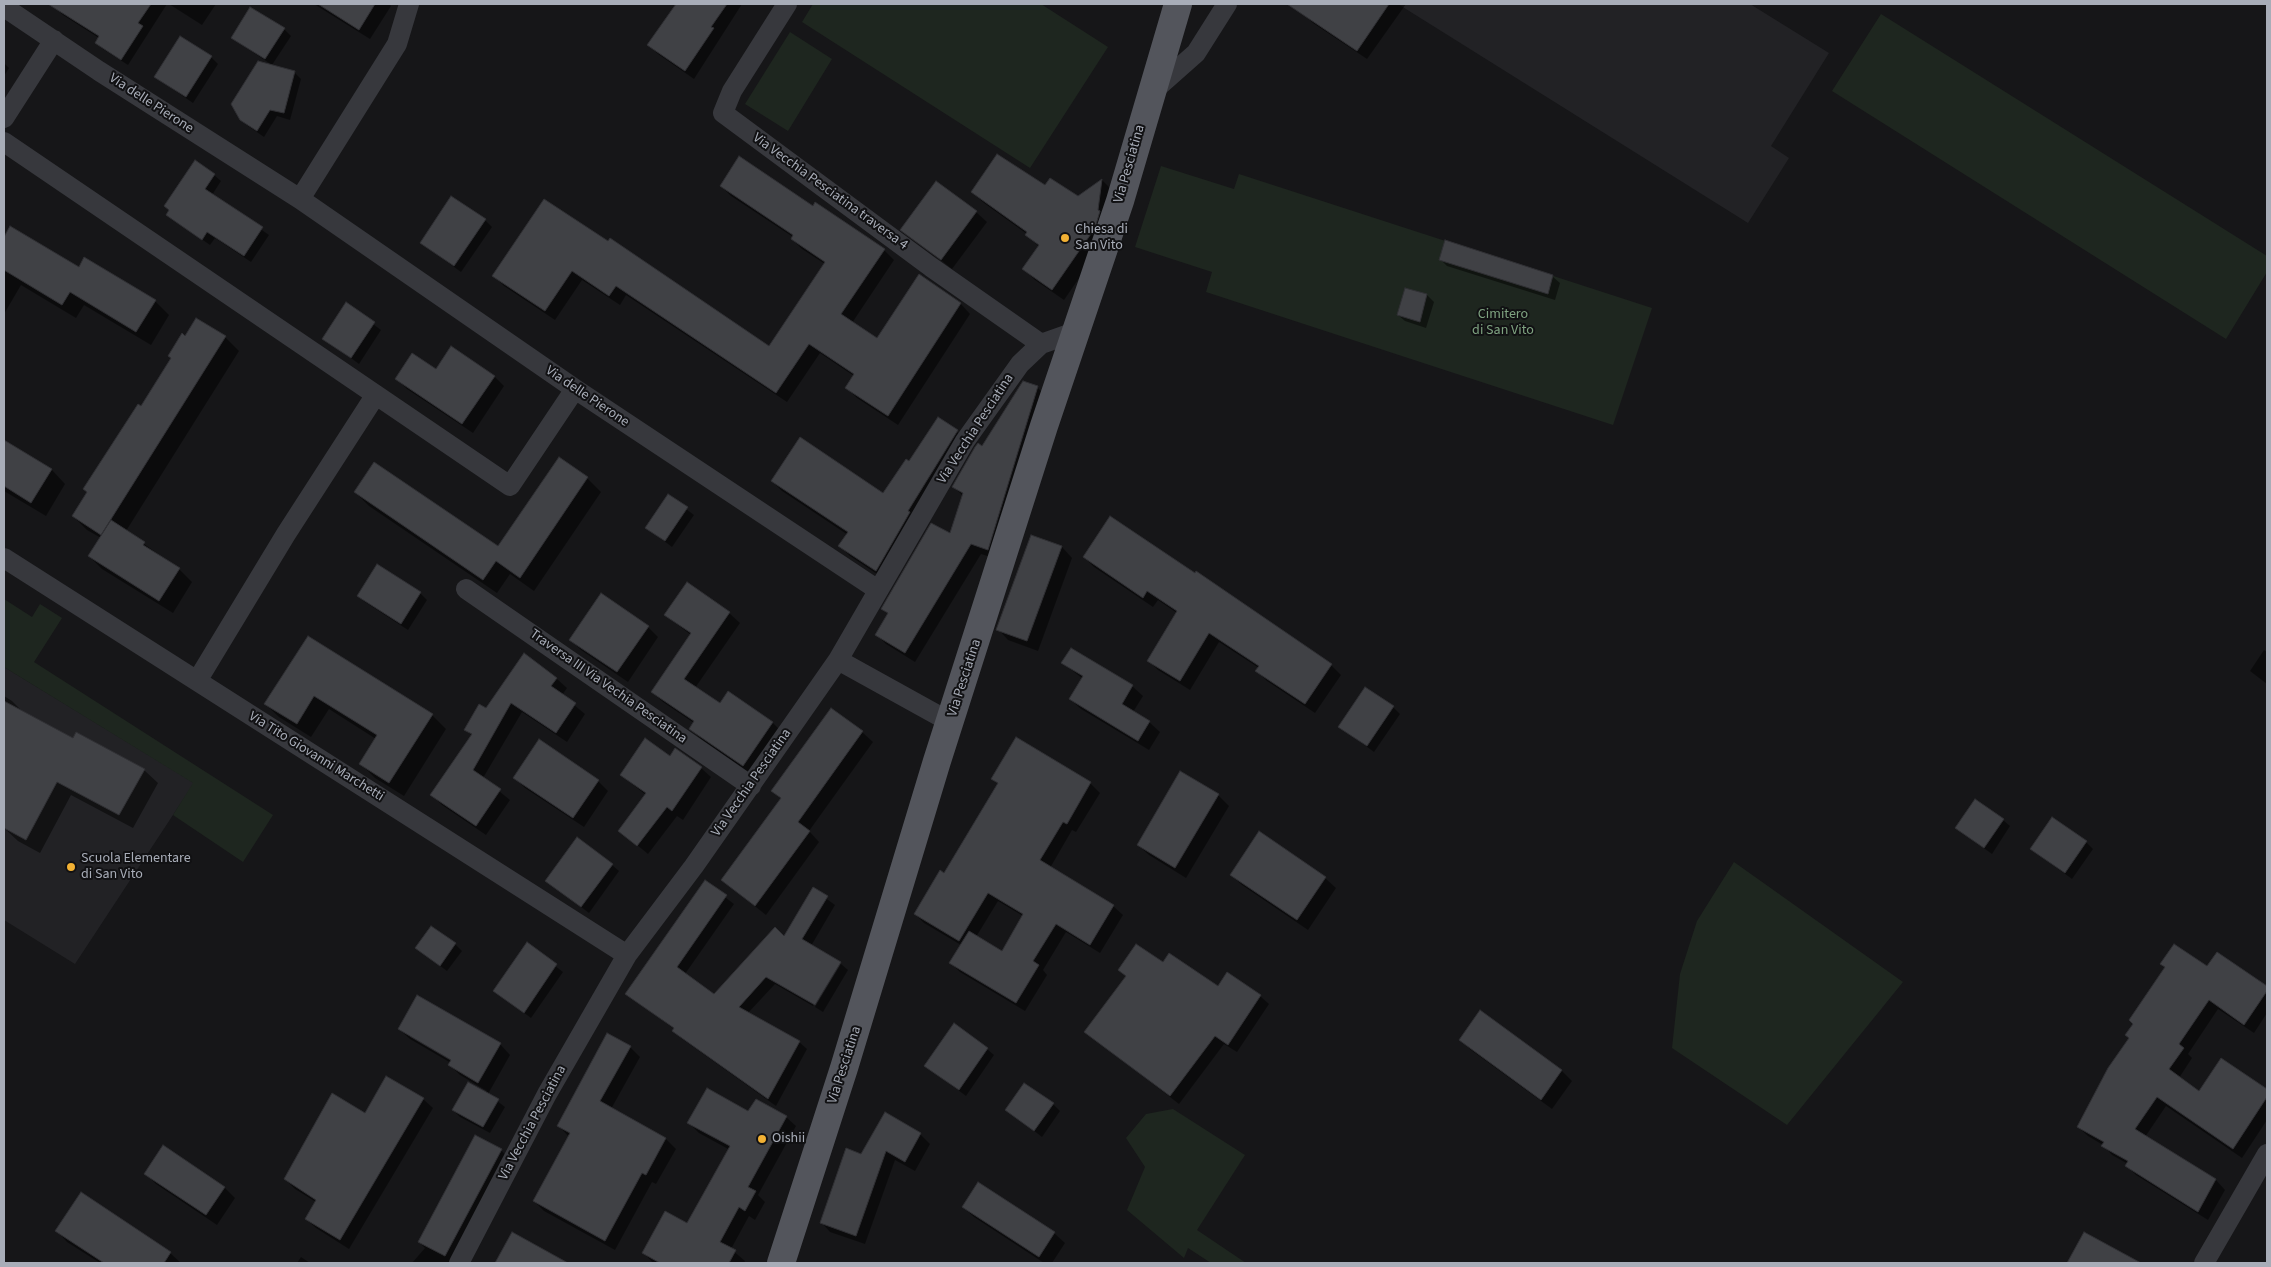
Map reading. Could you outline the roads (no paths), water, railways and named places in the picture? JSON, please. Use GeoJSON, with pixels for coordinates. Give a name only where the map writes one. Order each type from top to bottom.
{"type":"FeatureCollection","features":[{"type":"Feature","properties":{"kind":"main road","name":"Via Pesciatina"},"geometry":{"type":"LineString","coordinates":[[781,1263],[844,1068],[950,722],[1075,332],[1117,209],[1178,4]]}},
{"type":"Feature","properties":{"kind":"street"},"geometry":{"type":"LineString","coordinates":[[300,199],[397,44],[408,4]]}},
{"type":"Feature","properties":{"kind":"street","name":"Via Vecchia Pesciatina traversa 4"},"geometry":{"type":"LineString","coordinates":[[787,4],[732,91],[723,113],[931,267],[1041,344]]}},
{"type":"Feature","properties":{"kind":"street"},"geometry":{"type":"LineString","coordinates":[[1150,93],[1196,53],[1226,4]]}},
{"type":"Feature","properties":{"kind":"street","name":"Via delle Pierone"},"geometry":{"type":"LineString","coordinates":[[4,7],[300,199],[574,389],[878,590]]}},
{"type":"Feature","properties":{"kind":"street"},"geometry":{"type":"LineString","coordinates":[[4,118],[54,40]]}},
{"type":"Feature","properties":{"kind":"street"},"geometry":{"type":"LineString","coordinates":[[4,142],[510,486],[574,389]]}},
{"type":"Feature","properties":{"kind":"street","name":"Via Vecchia Pesciatina"},"geometry":{"type":"LineString","coordinates":[[459,1263],[548,1094],[627,955],[751,786],[838,660],[965,441],[1020,364],[1041,344],[1075,332]]}},
{"type":"Feature","properties":{"kind":"street"},"geometry":{"type":"LineString","coordinates":[[197,682],[286,534],[375,396]]}},
{"type":"Feature","properties":{"kind":"street","name":"Via Tito Giovanni Marchetti"},"geometry":{"type":"LineString","coordinates":[[4,558],[627,955]]}},
{"type":"Feature","properties":{"kind":"street","name":"Traversa III Via Vechia Pesciatina"},"geometry":{"type":"LineString","coordinates":[[466,589],[751,786]]}},
{"type":"Feature","properties":{"kind":"street"},"geometry":{"type":"LineString","coordinates":[[838,660],[950,722]]}},
{"type":"Feature","properties":{"kind":"street"},"geometry":{"type":"LineString","coordinates":[[2204,1263],[2267,1154]]}},
{"type":"Feature","properties":{"kind":"place","name":"Chiesa di San Vito"},"geometry":{"type":"Point","coordinates":[1065,238]}},
{"type":"Feature","properties":{"kind":"place","name":"Scuola Elementare di San Vito"},"geometry":{"type":"Point","coordinates":[71,867]}},
{"type":"Feature","properties":{"kind":"place","name":"Oishii"},"geometry":{"type":"Point","coordinates":[762,1139]}},
{"type":"Feature","properties":{"kind":"park label","name":"Cimitero di San Vito"},"geometry":{"type":"Point","coordinates":[1503,324]}}]}
